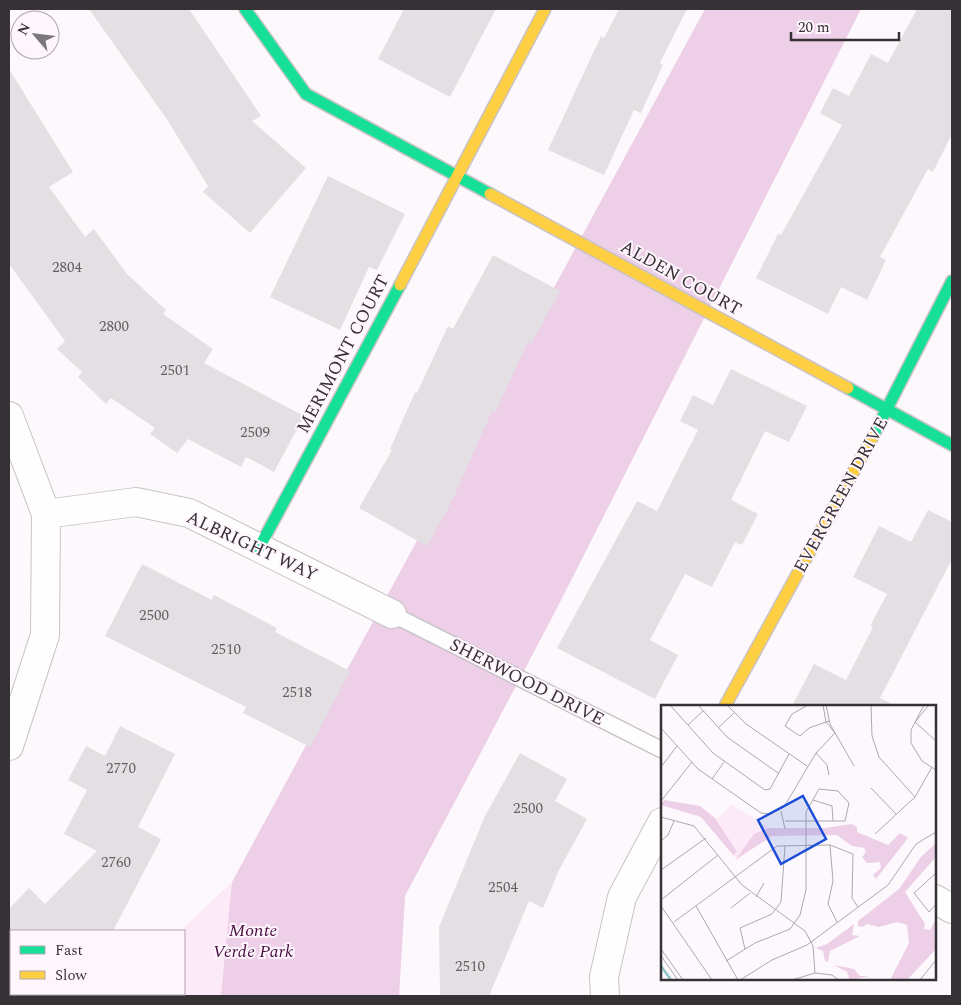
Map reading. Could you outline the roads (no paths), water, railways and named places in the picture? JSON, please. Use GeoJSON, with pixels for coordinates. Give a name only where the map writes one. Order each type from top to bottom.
{"type":"FeatureCollection","features":[{"type":"Feature","properties":{"kind":"street","name":"ALDEN COURT"},"geometry":{"type":"LineString","coordinates":[[246,9],[306,94],[952,445]]}},
{"type":"Feature","properties":{"kind":"street"},"geometry":{"type":"LineString","coordinates":[[459,176],[545,9]]}},
{"type":"Feature","properties":{"kind":"street","name":"MERIMONT COURT"},"geometry":{"type":"LineString","coordinates":[[259,548],[459,176]]}},
{"type":"Feature","properties":{"kind":"street","name":"EVERGREEN DRIVE"},"geometry":{"type":"LineString","coordinates":[[726,705],[887,410],[952,281]]}},
{"type":"Feature","properties":{"kind":"street"},"geometry":{"type":"LineString","coordinates":[[9,416],[46,514],[45,635],[9,746]]}},
{"type":"Feature","properties":{"kind":"street","name":"ALBRIGHT WAY"},"geometry":{"type":"LineString","coordinates":[[46,514],[136,502],[189,513],[392,614]]}},
{"type":"Feature","properties":{"kind":"street"},"geometry":{"type":"LineString","coordinates":[[605,996],[604,977],[622,897],[661,824]]}},
{"type":"Feature","properties":{"kind":"street"},"geometry":{"type":"LineString","coordinates":[[936,900],[952,909]]}},
{"type":"Feature","properties":{"kind":"lane","name":"SHERWOOD DRIVE"},"geometry":{"type":"LineString","coordinates":[[392,614],[661,749]]}},
{"type":"Feature","properties":{"kind":"park label","name":"Monte Verde Park"},"geometry":{"type":"Point","coordinates":[253,940]}}]}
